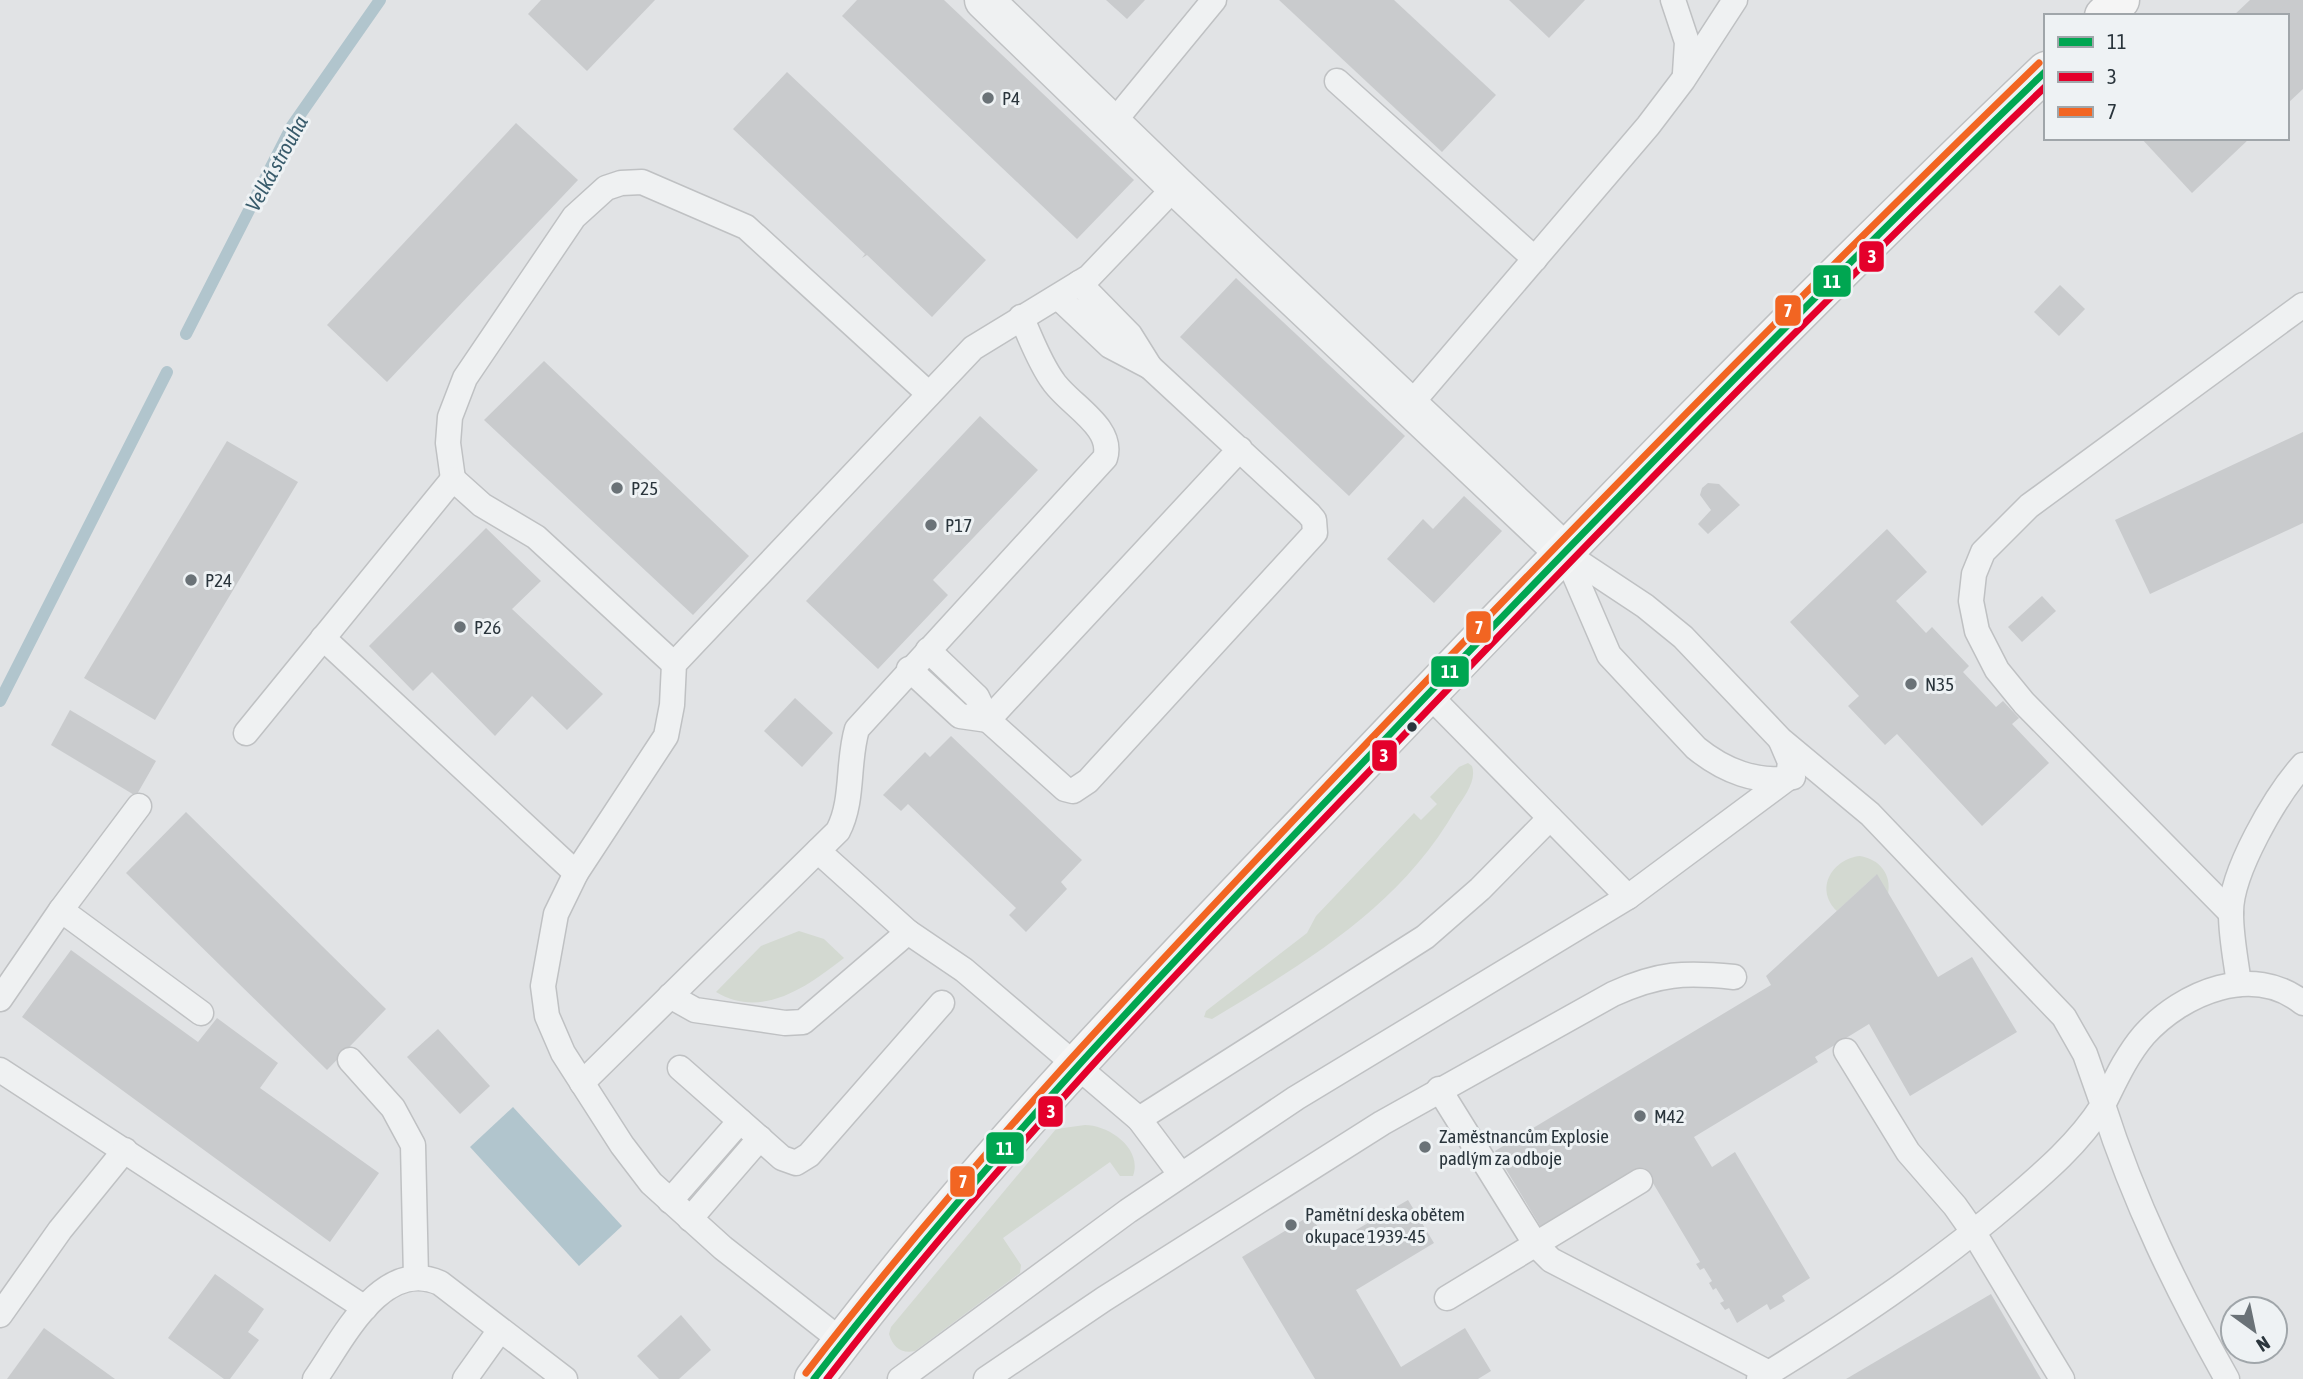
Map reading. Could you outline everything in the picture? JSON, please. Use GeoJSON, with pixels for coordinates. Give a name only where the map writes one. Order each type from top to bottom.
{"type":"FeatureCollection","features":[{"type":"Feature","properties":{"kind":"main road"},"geometry":{"type":"LineString","coordinates":[[2106,14],[2120,0]]}},
{"type":"Feature","properties":{"kind":"main road"},"geometry":{"type":"LineString","coordinates":[[814,1379],[961,1198],[1075,1067],[1428,694],[1793,318],[2044,73]]}},
{"type":"Feature","properties":{"kind":"street"},"geometry":{"type":"LineString","coordinates":[[984,0],[1176,186],[1565,553]]}},
{"type":"Feature","properties":{"kind":"lane"},"geometry":{"type":"LineString","coordinates":[[1112,124],[1214,0]]}},
{"type":"Feature","properties":{"kind":"lane"},"geometry":{"type":"LineString","coordinates":[[1673,0],[1687,42],[1688,61],[1683,80]]}},
{"type":"Feature","properties":{"kind":"lane"},"geometry":{"type":"LineString","coordinates":[[1410,404],[1648,126],[1683,80],[1735,0]]}},
{"type":"Feature","properties":{"kind":"lane"},"geometry":{"type":"LineString","coordinates":[[1337,81],[1535,259]]}},
{"type":"Feature","properties":{"kind":"lane"},"geometry":{"type":"LineString","coordinates":[[674,664],[548,547],[522,527],[482,505],[453,479],[448,443],[450,417],[465,378],[574,217],[597,195],[621,183],[642,181],[746,227],[929,394]]}},
{"type":"Feature","properties":{"kind":"lane"},"geometry":{"type":"LineString","coordinates":[[843,1342],[690,1219],[638,1167],[563,1053],[547,1016],[543,986],[556,914],[576,873],[666,736],[672,705],[674,664],[974,348],[1068,290],[1104,262],[1176,186]]}},
{"type":"Feature","properties":{"kind":"lane"},"geometry":{"type":"LineString","coordinates":[[928,650],[977,697],[988,720],[1065,789],[1073,790],[1088,781],[1315,533],[1314,520],[1309,514],[1150,367],[1126,330],[1068,290]]}},
{"type":"Feature","properties":{"kind":"lane"},"geometry":{"type":"LineString","coordinates":[[2231,913],[2024,703],[1997,670],[1977,631],[1971,601],[1974,574],[1983,552],[2029,506],[2303,305]]}},
{"type":"Feature","properties":{"kind":"lane"},"geometry":{"type":"LineString","coordinates":[[582,1083],[818,851],[844,820],[851,748],[857,729],[909,669],[1097,469],[1108,450],[1101,431],[1053,381],[1021,317]]}},
{"type":"Feature","properties":{"kind":"lane"},"geometry":{"type":"LineString","coordinates":[[988,720],[1240,449]]}},
{"type":"Feature","properties":{"kind":"lane"},"geometry":{"type":"LineString","coordinates":[[246,733],[453,479]]}},
{"type":"Feature","properties":{"kind":"lane"},"geometry":{"type":"LineString","coordinates":[[1565,553],[1671,626],[1781,740],[1870,814],[2064,1017],[2085,1054],[2144,1220],[2227,1379]]}},
{"type":"Feature","properties":{"kind":"lane"},"geometry":{"type":"LineString","coordinates":[[1565,553],[1609,655],[1696,748],[1729,770],[1747,776],[1788,778],[1818,772]]}},
{"type":"Feature","properties":{"kind":"lane"},"geometry":{"type":"LineString","coordinates":[[323,638],[576,873]]}},
{"type":"Feature","properties":{"kind":"lane"},"geometry":{"type":"LineString","coordinates":[[909,669],[960,716],[988,720]]}},
{"type":"Feature","properties":{"kind":"lane"},"geometry":{"type":"LineString","coordinates":[[1428,694],[1628,897]]}},
{"type":"Feature","properties":{"kind":"lane"},"geometry":{"type":"LineString","coordinates":[[900,1379],[1181,1175],[1296,1098],[1628,897],[1680,861],[1788,778],[1790,762],[1781,740]]}},
{"type":"Feature","properties":{"kind":"lane"},"geometry":{"type":"LineString","coordinates":[[2239,984],[2231,913],[2236,883],[2274,803],[2303,765]]}},
{"type":"Feature","properties":{"kind":"lane"},"geometry":{"type":"LineString","coordinates":[[0,999],[61,910],[139,806]]}},
{"type":"Feature","properties":{"kind":"lane"},"geometry":{"type":"LineString","coordinates":[[1139,1119],[1424,937],[1480,889],[1550,818]]}},
{"type":"Feature","properties":{"kind":"lane"},"geometry":{"type":"LineString","coordinates":[[818,851],[908,932],[964,970],[1139,1119],[1181,1175]]}},
{"type":"Feature","properties":{"kind":"lane"},"geometry":{"type":"LineString","coordinates":[[61,910],[201,1013]]}},
{"type":"Feature","properties":{"kind":"lane"},"geometry":{"type":"LineString","coordinates":[[670,996],[695,1010],[785,1023],[803,1022],[908,932]]}},
{"type":"Feature","properties":{"kind":"lane"},"geometry":{"type":"LineString","coordinates":[[986,1379],[1116,1292],[1439,1089],[1643,980],[1671,974],[1734,977]]}},
{"type":"Feature","properties":{"kind":"lane"},"geometry":{"type":"LineString","coordinates":[[1439,1089],[1536,1245],[1551,1260],[1764,1376],[1855,1318],[1974,1233],[2087,1128],[2103,1105],[2128,1057],[2145,1035],[2172,1010],[2218,987],[2239,984],[2264,984],[2291,994],[2303,1003]]}},
{"type":"Feature","properties":{"kind":"lane"},"geometry":{"type":"LineString","coordinates":[[680,1068],[790,1162],[803,1160],[942,1003]]}},
{"type":"Feature","properties":{"kind":"lane"},"geometry":{"type":"LineString","coordinates":[[1846,1051],[1908,1152],[1955,1206],[1974,1233],[2062,1379]]}},
{"type":"Feature","properties":{"kind":"lane"},"geometry":{"type":"LineString","coordinates":[[350,1060],[397,1115],[413,1145],[416,1277]]}},
{"type":"Feature","properties":{"kind":"lane"},"geometry":{"type":"LineString","coordinates":[[0,1070],[365,1308]]}},
{"type":"Feature","properties":{"kind":"lane"},"geometry":{"type":"LineString","coordinates":[[670,1201],[740,1121]]}},
{"type":"Feature","properties":{"kind":"lane"},"geometry":{"type":"LineString","coordinates":[[690,1219],[761,1139]]}},
{"type":"Feature","properties":{"kind":"lane"},"geometry":{"type":"LineString","coordinates":[[0,1315],[60,1230],[125,1150]]}},
{"type":"Feature","properties":{"kind":"lane"},"geometry":{"type":"LineString","coordinates":[[1447,1298],[1640,1181]]}},
{"type":"Feature","properties":{"kind":"lane"},"geometry":{"type":"LineString","coordinates":[[315,1379],[365,1308],[392,1284],[416,1277],[440,1283],[565,1379]]}},
{"type":"Feature","properties":{"kind":"lane"},"geometry":{"type":"LineString","coordinates":[[465,1379],[500,1330]]}},
{"type":"Feature","properties":{"kind":"shaded area"},"geometry":{"type":"Polygon","coordinates":[[[1468,763],[1472,766],[1473,777],[1463,799],[1433,844],[1407,876],[1378,904],[1348,930],[1282,976],[1212,1019],[1204,1017],[1206,1011],[1307,933],[1316,916],[1414,813],[1421,820],[1437,804],[1430,797],[1459,767],[1468,763]]]}},
{"type":"Feature","properties":{"kind":"shaded area"},"geometry":{"type":"Polygon","coordinates":[[[1860,856],[1873,860],[1883,869],[1888,880],[1888,894],[1876,875],[1837,911],[1827,894],[1829,876],[1841,863],[1860,856]]]}},
{"type":"Feature","properties":{"kind":"shaded area"},"geometry":{"type":"Polygon","coordinates":[[[799,931],[824,939],[844,958],[800,988],[767,1001],[733,1000],[716,992],[761,946],[799,931]]]}},
{"type":"Feature","properties":{"kind":"shaded area"},"geometry":{"type":"Polygon","coordinates":[[[1085,1125],[1104,1129],[1121,1140],[1133,1156],[1133,1176],[1120,1176],[1110,1162],[1003,1238],[1021,1265],[1020,1273],[915,1351],[898,1348],[889,1334],[891,1327],[1056,1129],[1085,1125]]]}},
{"type":"Feature","properties":{"kind":"water"},"geometry":{"type":"Polygon","coordinates":[[[513,1107],[622,1226],[579,1266],[470,1147],[513,1107]]]}},
{"type":"Feature","properties":{"kind":"building"},"geometry":{"type":"Polygon","coordinates":[[[541,0],[655,0],[587,71],[528,14],[541,0]]]}},
{"type":"Feature","properties":{"kind":"building","name":"P4"},"geometry":{"type":"Polygon","coordinates":[[[857,0],[944,0],[1134,180],[1077,239],[842,16],[857,0]]]}},
{"type":"Feature","properties":{"kind":"building"},"geometry":{"type":"Polygon","coordinates":[[[1106,0],[1145,0],[1127,19],[1106,0]]]}},
{"type":"Feature","properties":{"kind":"building"},"geometry":{"type":"Polygon","coordinates":[[[1279,0],[1394,0],[1496,95],[1442,152],[1279,0]]]}},
{"type":"Feature","properties":{"kind":"building"},"geometry":{"type":"Polygon","coordinates":[[[1509,0],[1585,0],[1549,38],[1509,0]]]}},
{"type":"Feature","properties":{"kind":"building"},"geometry":{"type":"Polygon","coordinates":[[[2250,0],[2303,0],[2303,89],[2289,102],[2289,14],[2235,14],[2250,0]]]}},
{"type":"Feature","properties":{"kind":"building"},"geometry":{"type":"Polygon","coordinates":[[[787,72],[986,260],[932,317],[867,255],[862,258],[865,254],[733,129],[787,72]]]}},
{"type":"Feature","properties":{"kind":"building"},"geometry":{"type":"Polygon","coordinates":[[[516,123],[578,180],[387,382],[327,325],[516,123]]]}},
{"type":"Feature","properties":{"kind":"building"},"geometry":{"type":"Polygon","coordinates":[[[2143,140],[2248,140],[2192,193],[2143,140]]]}},
{"type":"Feature","properties":{"kind":"building"},"geometry":{"type":"Polygon","coordinates":[[[1236,278],[1405,436],[1349,496],[1180,337],[1236,278]]]}},
{"type":"Feature","properties":{"kind":"building"},"geometry":{"type":"Polygon","coordinates":[[[2060,285],[2085,309],[2059,336],[2034,312],[2060,285]]]}},
{"type":"Feature","properties":{"kind":"building","name":"P25"},"geometry":{"type":"Polygon","coordinates":[[[544,361],[749,556],[693,615],[484,420],[544,361]]]}},
{"type":"Feature","properties":{"kind":"building","name":"P17"},"geometry":{"type":"Polygon","coordinates":[[[980,416],[1038,470],[933,580],[948,595],[878,669],[806,601],[980,416]]]}},
{"type":"Feature","properties":{"kind":"building"},"geometry":{"type":"Polygon","coordinates":[[[2303,432],[2303,523],[2150,594],[2115,520],[2303,432]]]}},
{"type":"Feature","properties":{"kind":"building","name":"P24"},"geometry":{"type":"Polygon","coordinates":[[[227,441],[298,482],[155,720],[84,678],[227,441]]]}},
{"type":"Feature","properties":{"kind":"building"},"geometry":{"type":"Polygon","coordinates":[[[1708,483],[1719,484],[1740,505],[1708,534],[1698,524],[1711,510],[1700,495],[1702,488],[1708,483]]]}},
{"type":"Feature","properties":{"kind":"building"},"geometry":{"type":"Polygon","coordinates":[[[1464,496],[1502,531],[1434,603],[1387,559],[1423,519],[1433,529],[1464,496]]]}},
{"type":"Feature","properties":{"kind":"building","name":"P26"},"geometry":{"type":"Polygon","coordinates":[[[486,528],[541,581],[512,609],[603,694],[567,730],[532,696],[495,736],[432,672],[413,691],[369,646],[486,528]]]}},
{"type":"Feature","properties":{"kind":"building","name":"N35"},"geometry":{"type":"Polygon","coordinates":[[[1887,529],[1927,572],[1896,601],[1926,633],[1932,627],[1969,666],[1963,672],[1996,707],[2003,701],[2019,718],[2012,724],[2049,763],[1982,826],[1897,734],[1885,745],[1848,706],[1859,696],[1790,622],[1887,529]]]}},
{"type":"Feature","properties":{"kind":"building"},"geometry":{"type":"Polygon","coordinates":[[[2042,596],[2056,611],[2022,642],[2008,627],[2042,596]]]}},
{"type":"Feature","properties":{"kind":"building"},"geometry":{"type":"Polygon","coordinates":[[[795,698],[833,733],[802,767],[764,731],[795,698]]]}},
{"type":"Feature","properties":{"kind":"building"},"geometry":{"type":"Polygon","coordinates":[[[70,710],[156,761],[136,796],[51,745],[70,710]]]}},
{"type":"Feature","properties":{"kind":"building"},"geometry":{"type":"Polygon","coordinates":[[[951,736],[1082,860],[1061,882],[1067,889],[1026,932],[1009,915],[1016,908],[908,804],[901,811],[883,795],[925,752],[930,757],[951,736]]]}},
{"type":"Feature","properties":{"kind":"building"},"geometry":{"type":"Polygon","coordinates":[[[186,812],[386,1009],[327,1070],[126,873],[186,812]]]}},
{"type":"Feature","properties":{"kind":"building","name":"M42"},"geometry":{"type":"Polygon","coordinates":[[[1877,874],[1938,977],[1972,957],[2017,1032],[1910,1096],[1869,1024],[1815,1057],[1818,1062],[1694,1137],[1712,1167],[1735,1152],[1810,1278],[1782,1296],[1785,1301],[1770,1310],[1767,1304],[1737,1323],[1729,1308],[1725,1310],[1720,1303],[1724,1301],[1716,1288],[1713,1290],[1709,1283],[1712,1281],[1704,1268],[1700,1270],[1696,1264],[1700,1262],[1644,1168],[1542,1229],[1495,1151],[1771,985],[1766,976],[1877,874]]]}},
{"type":"Feature","properties":{"kind":"building"},"geometry":{"type":"Polygon","coordinates":[[[71,950],[198,1042],[217,1018],[278,1063],[260,1088],[379,1173],[330,1242],[22,1017],[71,950]]]}},
{"type":"Feature","properties":{"kind":"building"},"geometry":{"type":"Polygon","coordinates":[[[438,1029],[490,1086],[460,1114],[407,1057],[438,1029]]]}},
{"type":"Feature","properties":{"kind":"building"},"geometry":{"type":"Polygon","coordinates":[[[1408,1200],[1434,1243],[1356,1290],[1401,1367],[1465,1328],[1491,1371],[1478,1379],[1315,1379],[1242,1257],[1311,1215],[1328,1246],[1408,1200]]]}},
{"type":"Feature","properties":{"kind":"building"},"geometry":{"type":"Polygon","coordinates":[[[215,1274],[264,1309],[248,1332],[259,1340],[230,1379],[224,1379],[168,1338],[215,1274]]]}},
{"type":"Feature","properties":{"kind":"building"},"geometry":{"type":"Polygon","coordinates":[[[1991,1294],[2041,1379],[1846,1379],[1991,1294]]]}},
{"type":"Feature","properties":{"kind":"building"},"geometry":{"type":"Polygon","coordinates":[[[681,1315],[711,1350],[679,1379],[659,1379],[637,1356],[681,1315]]]}},
{"type":"Feature","properties":{"kind":"building"},"geometry":{"type":"Polygon","coordinates":[[[44,1328],[115,1379],[7,1379],[44,1328]]]}},
{"type":"Feature","properties":{"kind":"waterway","name":"Velká strouha"},"geometry":{"type":"LineString","coordinates":[[186,334],[292,126],[380,0]]}},
{"type":"Feature","properties":{"kind":"waterway","name":"Velká strouha"},"geometry":{"type":"LineString","coordinates":[[0,701],[167,372]]}},
{"type":"Feature","properties":{"kind":"transit line","name":"7"},"geometry":{"type":"LineString","coordinates":[[806,1373],[934,1215],[1068,1062],[1206,913],[1431,676],[1689,411],[2039,63]]}},
{"type":"Feature","properties":{"kind":"transit line","name":"11"},"geometry":{"type":"LineString","coordinates":[[814,1379],[942,1221],[1076,1068],[1214,919],[1696,418],[2044,73]]}},
{"type":"Feature","properties":{"kind":"transit line","name":"3"},"geometry":{"type":"LineString","coordinates":[[827,1379],[889,1300],[1019,1147],[1223,925],[1700,429],[2044,88]]}},
{"type":"Feature","properties":{"kind":"place","name":"P4"},"geometry":{"type":"Point","coordinates":[988,98]}},
{"type":"Feature","properties":{"kind":"place","name":"P25"},"geometry":{"type":"Point","coordinates":[617,488]}},
{"type":"Feature","properties":{"kind":"place","name":"P17"},"geometry":{"type":"Point","coordinates":[931,525]}},
{"type":"Feature","properties":{"kind":"place","name":"P24"},"geometry":{"type":"Point","coordinates":[191,580]}},
{"type":"Feature","properties":{"kind":"place","name":"P26"},"geometry":{"type":"Point","coordinates":[460,627]}},
{"type":"Feature","properties":{"kind":"place","name":"N35"},"geometry":{"type":"Point","coordinates":[1911,684]}},
{"type":"Feature","properties":{"kind":"place","name":"M42"},"geometry":{"type":"Point","coordinates":[1640,1116]}},
{"type":"Feature","properties":{"kind":"place","name":"Zaměstnancům Explosie padlým za odboje"},"geometry":{"type":"Point","coordinates":[1425,1147]}},
{"type":"Feature","properties":{"kind":"place","name":"Pamětní deska obětem okupace 1939-45"},"geometry":{"type":"Point","coordinates":[1291,1225]}}]}
